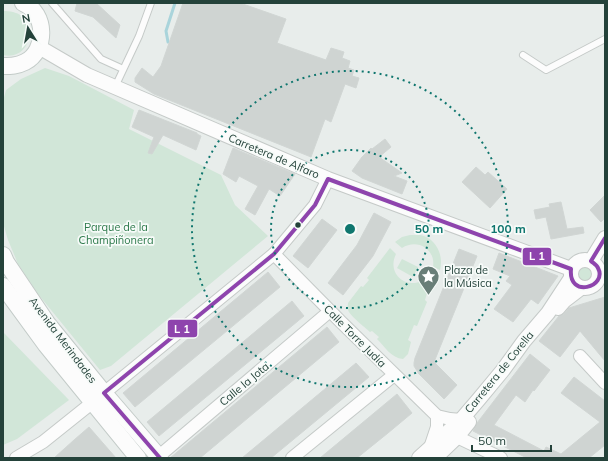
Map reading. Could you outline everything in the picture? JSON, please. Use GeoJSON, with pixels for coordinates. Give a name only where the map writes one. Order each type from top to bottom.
{"type":"FeatureCollection","features":[{"type":"Feature","properties":{"kind":"main road"},"geometry":{"type":"LineString","coordinates":[[3,66],[14,66],[26,62],[34,55],[39,47],[42,35],[40,23],[35,12],[26,4],[22,3]]}},
{"type":"Feature","properties":{"kind":"main road","name":"Avenida Merindades"},"geometry":{"type":"LineString","coordinates":[[3,255],[6,262],[138,458]]}},
{"type":"Feature","properties":{"kind":"main road","name":"Avenida Merindades"},"geometry":{"type":"LineString","coordinates":[[3,286],[46,345],[98,398],[160,457]]}},
{"type":"Feature","properties":{"kind":"street","name":"Carretera de Alfaro"},"geometry":{"type":"LineString","coordinates":[[39,47],[87,75],[328,179],[574,278]]}},
{"type":"Feature","properties":{"kind":"street"},"geometry":{"type":"LineString","coordinates":[[16,458],[43,442],[274,254],[315,205],[328,179]]}},
{"type":"Feature","properties":{"kind":"street"},"geometry":{"type":"LineString","coordinates":[[591,261],[605,238]]}},
{"type":"Feature","properties":{"kind":"street","name":"Calle Torre Judía"},"geometry":{"type":"LineString","coordinates":[[274,254],[394,375],[437,416]]}},
{"type":"Feature","properties":{"kind":"street"},"geometry":{"type":"LineString","coordinates":[[586,259],[591,261],[598,267],[602,282],[584,289],[574,278],[577,262],[586,259]]}},
{"type":"Feature","properties":{"kind":"street","name":"Carretera de Corella"},"geometry":{"type":"LineString","coordinates":[[432,453],[503,370],[574,278]]}},
{"type":"Feature","properties":{"kind":"street","name":"Carretera de Corella"},"geometry":{"type":"LineString","coordinates":[[419,458],[432,453],[457,437],[564,301],[574,278]]}},
{"type":"Feature","properties":{"kind":"street","name":"Calle la Jota"},"geometry":{"type":"LineString","coordinates":[[160,457],[330,311]]}},
{"type":"Feature","properties":{"kind":"street"},"geometry":{"type":"LineString","coordinates":[[580,356],[605,383]]}},
{"type":"Feature","properties":{"kind":"street"},"geometry":{"type":"LineString","coordinates":[[292,458],[394,375]]}},
{"type":"Feature","properties":{"kind":"street"},"geometry":{"type":"LineString","coordinates":[[432,453],[437,427],[437,416],[461,420]]}},
{"type":"Feature","properties":{"kind":"street"},"geometry":{"type":"LineString","coordinates":[[457,437],[501,458]]}},
{"type":"Feature","properties":{"kind":"lane"},"geometry":{"type":"LineString","coordinates":[[52,3],[101,59],[123,69]]}},
{"type":"Feature","properties":{"kind":"lane"},"geometry":{"type":"LineString","coordinates":[[115,87],[139,36],[151,3]]}},
{"type":"Feature","properties":{"kind":"lane"},"geometry":{"type":"LineString","coordinates":[[523,55],[546,70],[605,39]]}},
{"type":"Feature","properties":{"kind":"green space"},"geometry":{"type":"Polygon","coordinates":[[[3,11],[12,12],[22,16],[27,22],[30,30],[26,46],[20,52],[13,55],[3,55],[3,11]]]}},
{"type":"Feature","properties":{"kind":"green space","name":"Parque de la Champiñonera"},"geometry":{"type":"Polygon","coordinates":[[[45,68],[69,76],[134,110],[129,129],[221,175],[235,205],[268,236],[111,366],[100,370],[38,294],[18,264],[3,223],[3,101],[6,90],[21,79],[45,68]]]}},
{"type":"Feature","properties":{"kind":"green space"},"geometry":{"type":"Polygon","coordinates":[[[420,235],[426,237],[434,243],[440,253],[440,270],[433,267],[432,255],[424,247],[414,244],[402,248],[395,242],[402,237],[420,235]]]}},
{"type":"Feature","properties":{"kind":"green space"},"geometry":{"type":"Polygon","coordinates":[[[390,248],[396,254],[394,269],[402,280],[408,283],[416,283],[430,275],[437,278],[432,292],[428,290],[425,300],[427,302],[417,326],[414,325],[408,340],[411,342],[408,354],[403,359],[395,357],[388,352],[377,339],[379,337],[372,331],[370,332],[348,310],[348,303],[361,286],[363,287],[369,280],[367,278],[390,248]]]}},
{"type":"Feature","properties":{"kind":"green space"},"geometry":{"type":"Polygon","coordinates":[[[402,259],[418,267],[413,277],[397,268],[402,259]]]}},
{"type":"Feature","properties":{"kind":"green space"},"geometry":{"type":"Polygon","coordinates":[[[585,265],[592,268],[595,275],[592,282],[585,285],[578,282],[575,275],[578,268],[585,265]]]}},
{"type":"Feature","properties":{"kind":"green space"},"geometry":{"type":"Polygon","coordinates":[[[3,332],[69,400],[17,439],[3,445],[3,332]]]}},
{"type":"Feature","properties":{"kind":"building"},"geometry":{"type":"Polygon","coordinates":[[[77,3],[96,3],[120,25],[116,38],[93,17],[75,11],[77,3]]]}},
{"type":"Feature","properties":{"kind":"building"},"geometry":{"type":"Polygon","coordinates":[[[183,3],[240,3],[286,19],[277,43],[326,60],[331,48],[344,52],[342,58],[350,61],[348,68],[354,70],[352,76],[359,78],[356,88],[345,84],[331,122],[325,119],[311,157],[154,94],[135,82],[135,78],[142,68],[153,77],[161,66],[183,3]]]}},
{"type":"Feature","properties":{"kind":"building"},"geometry":{"type":"Polygon","coordinates":[[[139,110],[197,133],[201,136],[196,150],[163,135],[152,154],[148,153],[154,137],[132,127],[139,110]]]}},
{"type":"Feature","properties":{"kind":"building"},"geometry":{"type":"Polygon","coordinates":[[[385,139],[391,147],[379,157],[402,173],[394,176],[407,181],[402,194],[362,178],[352,171],[362,157],[371,148],[372,149],[385,139]]]}},
{"type":"Feature","properties":{"kind":"building"},"geometry":{"type":"Polygon","coordinates":[[[233,148],[295,174],[280,196],[269,189],[255,215],[245,209],[258,186],[239,176],[236,182],[223,174],[233,148]]]}},
{"type":"Feature","properties":{"kind":"building"},"geometry":{"type":"Polygon","coordinates":[[[476,167],[485,175],[488,172],[507,189],[490,208],[462,182],[476,167]]]}},
{"type":"Feature","properties":{"kind":"building"},"geometry":{"type":"Polygon","coordinates":[[[605,195],[605,218],[601,222],[590,210],[605,195]]]}},
{"type":"Feature","properties":{"kind":"building"},"geometry":{"type":"Polygon","coordinates":[[[561,202],[567,229],[583,227],[584,233],[551,239],[546,217],[536,219],[534,210],[550,207],[549,204],[561,202]]]}},
{"type":"Feature","properties":{"kind":"building"},"geometry":{"type":"Polygon","coordinates":[[[374,213],[391,222],[373,256],[343,295],[328,283],[357,245],[374,213]]]}},
{"type":"Feature","properties":{"kind":"building"},"geometry":{"type":"Polygon","coordinates":[[[322,219],[337,230],[308,268],[293,256],[322,219]]]}},
{"type":"Feature","properties":{"kind":"building"},"geometry":{"type":"Polygon","coordinates":[[[459,249],[477,256],[434,362],[457,385],[444,399],[419,374],[414,366],[414,363],[459,249]]]}},
{"type":"Feature","properties":{"kind":"building"},"geometry":{"type":"Polygon","coordinates":[[[499,253],[558,276],[538,304],[531,299],[513,322],[494,309],[512,285],[506,281],[510,276],[493,269],[499,253]]]}},
{"type":"Feature","properties":{"kind":"building"},"geometry":{"type":"Polygon","coordinates":[[[268,272],[280,287],[135,407],[123,393],[268,272]]]}},
{"type":"Feature","properties":{"kind":"building"},"geometry":{"type":"Polygon","coordinates":[[[605,297],[605,361],[580,331],[560,357],[539,341],[559,316],[564,314],[569,308],[605,297]]]}},
{"type":"Feature","properties":{"kind":"building"},"geometry":{"type":"Polygon","coordinates":[[[292,301],[304,316],[159,436],[147,422],[292,301]]]}},
{"type":"Feature","properties":{"kind":"building"},"geometry":{"type":"Polygon","coordinates":[[[327,327],[339,342],[218,443],[200,458],[170,458],[327,327]]]}},
{"type":"Feature","properties":{"kind":"building"},"geometry":{"type":"Polygon","coordinates":[[[530,354],[550,370],[525,402],[516,395],[494,425],[544,451],[546,447],[561,454],[600,422],[561,393],[574,377],[605,401],[605,445],[589,458],[527,458],[473,431],[477,423],[530,354]]]}},
{"type":"Feature","properties":{"kind":"building"},"geometry":{"type":"Polygon","coordinates":[[[356,363],[369,377],[271,458],[242,458],[356,363]]]}},
{"type":"Feature","properties":{"kind":"building"},"geometry":{"type":"Polygon","coordinates":[[[397,394],[412,413],[388,433],[357,458],[320,458],[397,394]]]}},
{"type":"Feature","properties":{"kind":"building"},"geometry":{"type":"Polygon","coordinates":[[[89,427],[116,458],[54,458],[74,440],[89,427]]]}},
{"type":"Feature","properties":{"kind":"waterway"},"geometry":{"type":"LineString","coordinates":[[168,42],[166,31],[175,3]]}},
{"type":"Feature","properties":{"kind":"transit line"},"geometry":{"type":"LineString","coordinates":[[160,458],[104,393],[274,254],[315,205],[328,179],[571,269],[572,278],[575,284],[581,287],[593,285],[598,280],[600,275],[598,268],[591,261],[605,238]]}},
{"type":"Feature","properties":{"kind":"place","name":"Plaza de la Música"},"geometry":{"type":"Point","coordinates":[429,296]}}]}
